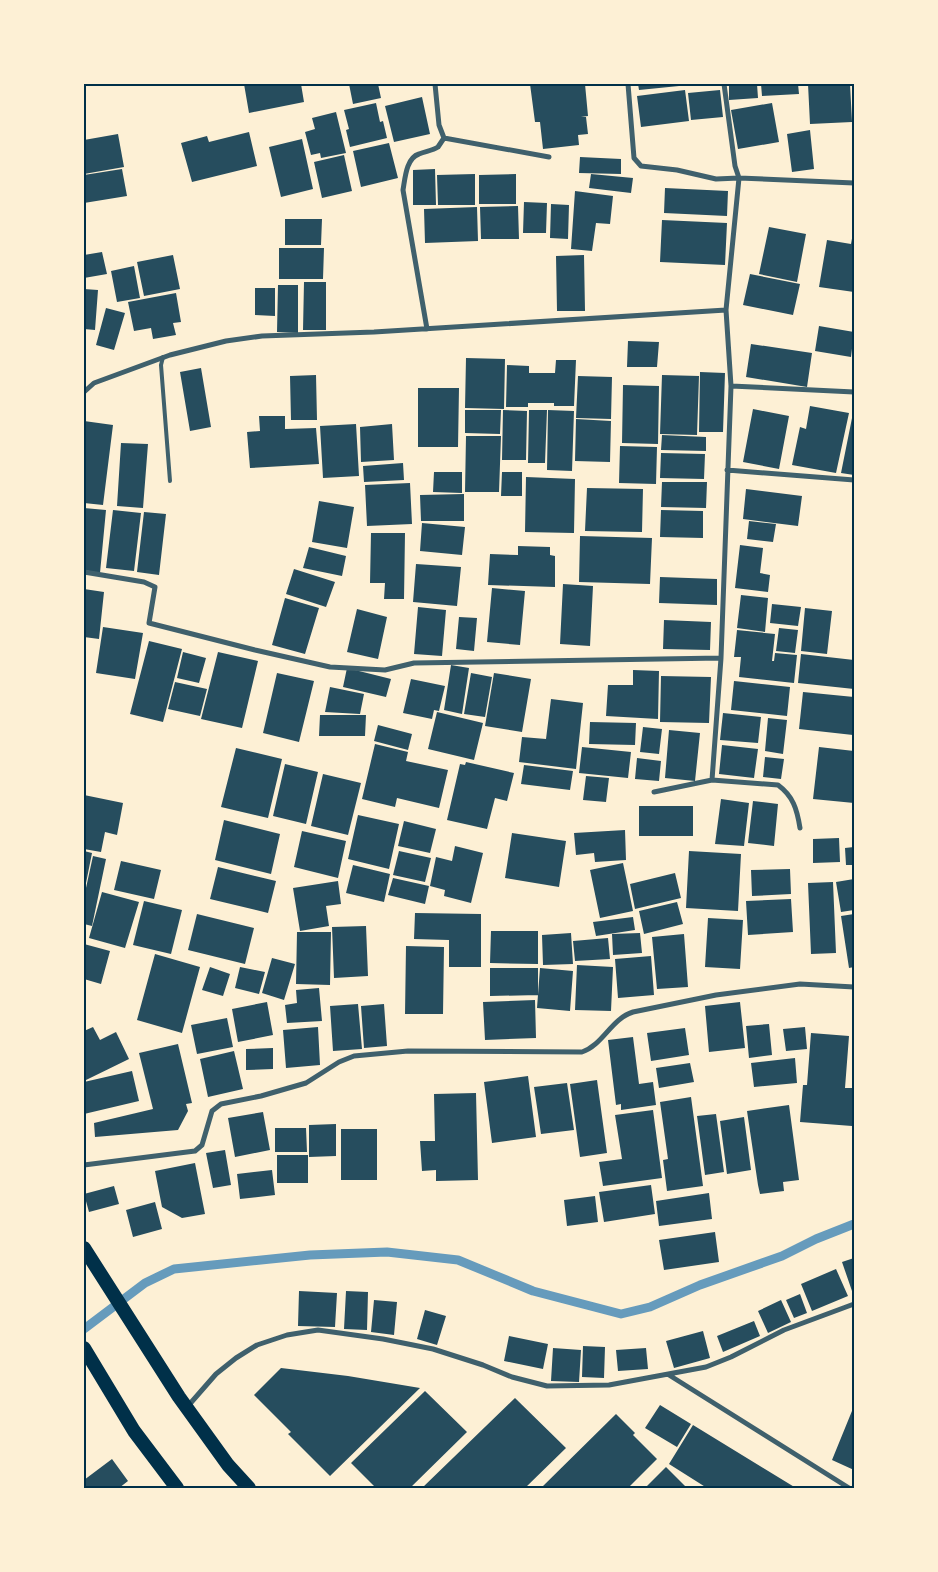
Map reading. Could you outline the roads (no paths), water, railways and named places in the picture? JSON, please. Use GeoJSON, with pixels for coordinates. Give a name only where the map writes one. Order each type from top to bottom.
{"type":"FeatureCollection","features":[{"type":"Feature","properties":{"kind":"highway"},"geometry":{"type":"LineString","coordinates":[[84,1248],[183,1402],[228,1465],[249,1488]]}},
{"type":"Feature","properties":{"kind":"highway"},"geometry":{"type":"LineString","coordinates":[[84,1348],[134,1431],[177,1488]]}},
{"type":"Feature","properties":{"kind":"street"},"geometry":{"type":"LineString","coordinates":[[435,84],[439,125],[444,138]]}},
{"type":"Feature","properties":{"kind":"street"},"geometry":{"type":"LineString","coordinates":[[628,84],[634,158],[641,166],[677,170],[716,179],[739,178],[854,183]]}},
{"type":"Feature","properties":{"kind":"street"},"geometry":{"type":"LineString","coordinates":[[712,780],[721,658],[731,386],[726,310],[739,178],[735,166],[724,84]]}},
{"type":"Feature","properties":{"kind":"street"},"geometry":{"type":"LineString","coordinates":[[444,138],[549,157]]}},
{"type":"Feature","properties":{"kind":"street"},"geometry":{"type":"LineString","coordinates":[[427,329],[403,190],[407,169],[412,158],[438,147],[444,138]]}},
{"type":"Feature","properties":{"kind":"street"},"geometry":{"type":"LineString","coordinates":[[84,392],[94,383],[163,357],[226,341],[262,336],[427,329],[726,310]]}},
{"type":"Feature","properties":{"kind":"street"},"geometry":{"type":"LineString","coordinates":[[731,386],[854,392]]}},
{"type":"Feature","properties":{"kind":"street"},"geometry":{"type":"LineString","coordinates":[[727,470],[854,480]]}},
{"type":"Feature","properties":{"kind":"street"},"geometry":{"type":"LineString","coordinates":[[84,572],[144,582],[155,587],[149,623],[330,667],[385,670],[414,663],[721,658]]}},
{"type":"Feature","properties":{"kind":"street"},"geometry":{"type":"LineString","coordinates":[[654,792],[712,780],[778,785],[792,799],[797,810],[800,828]]}},
{"type":"Feature","properties":{"kind":"street"},"geometry":{"type":"LineString","coordinates":[[84,1165],[195,1150],[202,1145],[212,1111],[221,1104],[261,1096],[306,1083],[339,1062],[354,1056],[408,1051],[582,1052],[591,1048],[621,1018],[633,1012],[716,995],[800,984],[854,987]]}},
{"type":"Feature","properties":{"kind":"street"},"geometry":{"type":"LineString","coordinates":[[183,1402],[236,1358],[257,1344],[287,1335],[318,1330],[383,1339],[434,1349],[512,1377],[547,1386],[609,1385],[706,1367],[731,1357],[784,1330],[854,1304]]}},
{"type":"Feature","properties":{"kind":"street"},"geometry":{"type":"LineString","coordinates":[[669,1375],[849,1488]]}},
{"type":"Feature","properties":{"kind":"lane"},"geometry":{"type":"LineString","coordinates":[[163,357],[161,365],[170,481]]}},
{"type":"Feature","properties":{"kind":"waterway"},"geometry":{"type":"LineString","coordinates":[[84,1329],[145,1283],[174,1269],[310,1255],[387,1252],[458,1260],[533,1291],[621,1314],[650,1307],[700,1285],[782,1256],[816,1239],[854,1224]]}}]}
